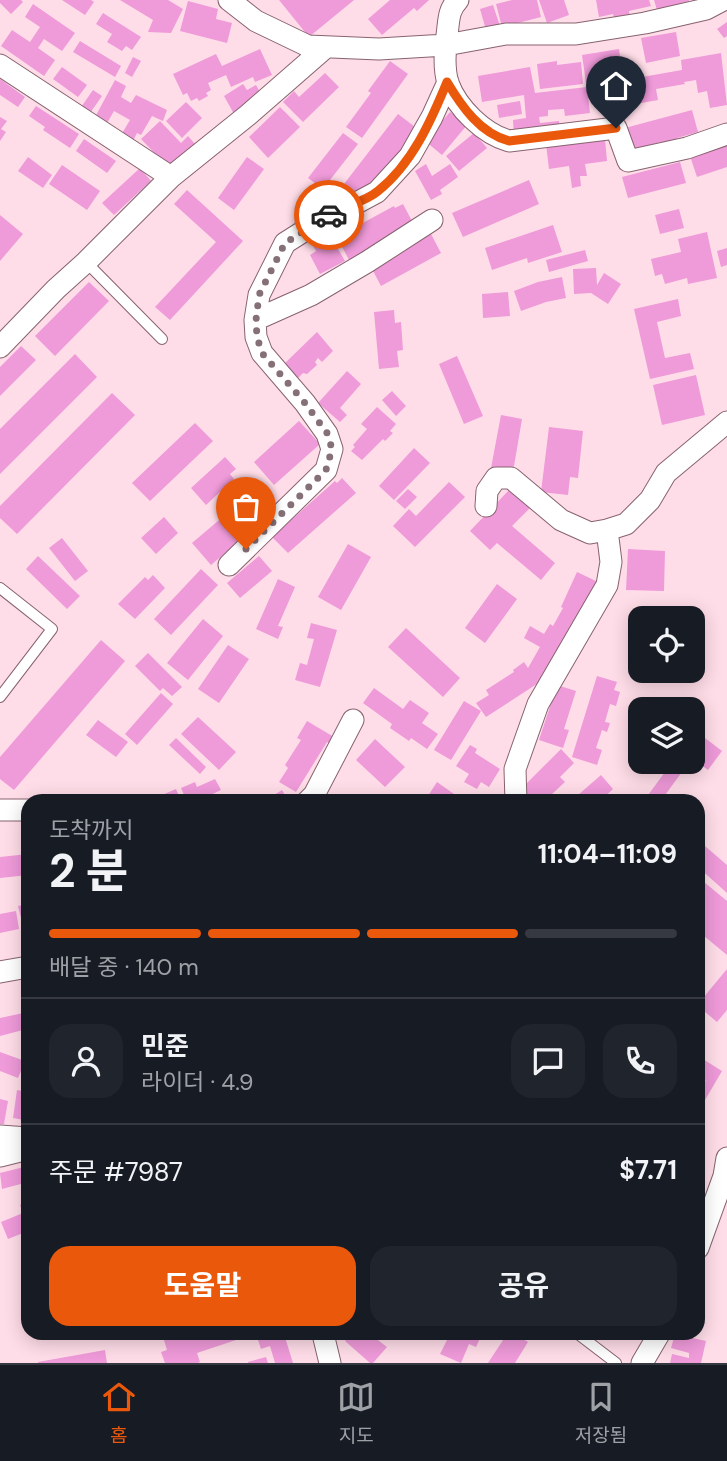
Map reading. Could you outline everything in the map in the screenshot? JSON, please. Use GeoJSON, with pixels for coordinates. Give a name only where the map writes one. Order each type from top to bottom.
{"type":"FeatureCollection","features":[{"type":"Feature","properties":{"kind":"street"},"geometry":{"type":"LineString","coordinates":[[229,0],[256,21],[308,46],[379,49],[446,45],[506,34],[576,34],[645,23],[706,9],[723,0]]}},
{"type":"Feature","properties":{"kind":"street"},"geometry":{"type":"LineString","coordinates":[[229,565],[326,470],[332,449],[327,433],[262,353],[256,320],[259,295],[285,243],[337,210],[377,192],[410,156],[432,117],[447,82],[446,45],[450,8],[458,0]]}},
{"type":"Feature","properties":{"kind":"street"},"geometry":{"type":"LineString","coordinates":[[0,347],[171,177],[326,47]]}},
{"type":"Feature","properties":{"kind":"street"},"geometry":{"type":"LineString","coordinates":[[0,65],[171,177]]}},
{"type":"Feature","properties":{"kind":"street"},"geometry":{"type":"LineString","coordinates":[[447,82],[462,107],[495,137],[509,141],[616,128],[628,161],[687,148],[727,134]]}},
{"type":"Feature","properties":{"kind":"street"},"geometry":{"type":"LineString","coordinates":[[256,320],[311,295],[432,220]]}},
{"type":"Feature","properties":{"kind":"street"},"geometry":{"type":"LineString","coordinates":[[486,506],[487,491],[496,478],[511,478],[561,520],[590,533],[626,524],[650,500],[666,473],[727,422]]}},
{"type":"Feature","properties":{"kind":"street"},"geometry":{"type":"LineString","coordinates":[[516,794],[515,769],[538,704],[607,585],[611,562],[607,530]]}},
{"type":"Feature","properties":{"kind":"street"},"geometry":{"type":"LineString","coordinates":[[315,794],[354,720]]}},
{"type":"Feature","properties":{"kind":"street"},"geometry":{"type":"LineString","coordinates":[[0,810],[21,810]]}},
{"type":"Feature","properties":{"kind":"street"},"geometry":{"type":"LineString","coordinates":[[0,972],[21,968]]}},
{"type":"Feature","properties":{"kind":"street"},"geometry":{"type":"LineString","coordinates":[[0,1136],[21,1138]]}},
{"type":"Feature","properties":{"kind":"street"},"geometry":{"type":"LineString","coordinates":[[0,1156],[21,1151]]}},
{"type":"Feature","properties":{"kind":"street"},"geometry":{"type":"LineString","coordinates":[[705,1229],[724,1176],[727,1158]]}},
{"type":"Feature","properties":{"kind":"street"},"geometry":{"type":"LineString","coordinates":[[324,1340],[330,1363]]}},
{"type":"Feature","properties":{"kind":"street"},"geometry":{"type":"LineString","coordinates":[[642,1363],[655,1340]]}},
{"type":"Feature","properties":{"kind":"lane"},"geometry":{"type":"LineString","coordinates":[[86,262],[162,339]]}},
{"type":"Feature","properties":{"kind":"lane"},"geometry":{"type":"LineString","coordinates":[[0,587],[52,629],[0,697]]}},
{"type":"Feature","properties":{"kind":"lane"},"geometry":{"type":"LineString","coordinates":[[586,1340],[616,1363]]}},
{"type":"Feature","properties":{"kind":"building"},"geometry":{"type":"Polygon","coordinates":[[[0,0],[21,0],[23,2],[11,14],[0,0]]]}},
{"type":"Feature","properties":{"kind":"building"},"geometry":{"type":"Polygon","coordinates":[[[62,0],[91,0],[94,2],[85,15],[62,0]]]}},
{"type":"Feature","properties":{"kind":"building"},"geometry":{"type":"Polygon","coordinates":[[[120,0],[168,0],[183,9],[171,33],[148,32],[153,20],[120,0]]]}},
{"type":"Feature","properties":{"kind":"building"},"geometry":{"type":"Polygon","coordinates":[[[279,0],[354,0],[309,37],[279,0]]]}},
{"type":"Feature","properties":{"kind":"building"},"geometry":{"type":"Polygon","coordinates":[[[390,0],[429,0],[417,11],[414,8],[382,35],[368,19],[390,0]]]}},
{"type":"Feature","properties":{"kind":"building"},"geometry":{"type":"Polygon","coordinates":[[[512,0],[537,0],[541,17],[502,27],[496,4],[512,0]]]}},
{"type":"Feature","properties":{"kind":"building"},"geometry":{"type":"Polygon","coordinates":[[[539,0],[564,0],[569,15],[547,23],[539,0]]]}},
{"type":"Feature","properties":{"kind":"building"},"geometry":{"type":"Polygon","coordinates":[[[596,0],[649,0],[651,6],[629,11],[630,19],[615,22],[613,14],[599,17],[596,0]]]}},
{"type":"Feature","properties":{"kind":"building"},"geometry":{"type":"Polygon","coordinates":[[[654,0],[689,0],[689,1],[657,10],[654,0]]]}},
{"type":"Feature","properties":{"kind":"building"},"geometry":{"type":"Polygon","coordinates":[[[188,1],[218,9],[216,19],[232,23],[227,43],[180,31],[188,1]]]}},
{"type":"Feature","properties":{"kind":"building"},"geometry":{"type":"Polygon","coordinates":[[[33,4],[75,33],[62,51],[44,39],[38,48],[55,60],[44,76],[1,46],[12,30],[30,42],[40,27],[25,17],[33,4]]]}},
{"type":"Feature","properties":{"kind":"building"},"geometry":{"type":"Polygon","coordinates":[[[493,5],[500,26],[486,30],[480,9],[493,5]]]}},
{"type":"Feature","properties":{"kind":"building"},"geometry":{"type":"Polygon","coordinates":[[[103,13],[141,37],[132,50],[126,46],[122,51],[107,42],[112,34],[96,24],[103,13]]]}},
{"type":"Feature","properties":{"kind":"building"},"geometry":{"type":"Polygon","coordinates":[[[727,22],[727,36],[724,38],[717,29],[727,22]]]}},
{"type":"Feature","properties":{"kind":"building"},"geometry":{"type":"Polygon","coordinates":[[[676,32],[680,56],[646,63],[641,38],[676,32]]]}},
{"type":"Feature","properties":{"kind":"building"},"geometry":{"type":"Polygon","coordinates":[[[80,41],[121,66],[115,77],[73,52],[80,41]]]}},
{"type":"Feature","properties":{"kind":"building"},"geometry":{"type":"Polygon","coordinates":[[[260,49],[272,75],[255,82],[253,77],[231,87],[226,75],[208,83],[211,90],[206,93],[208,96],[199,101],[197,98],[191,101],[187,93],[183,95],[173,74],[216,54],[222,66],[260,49]]]}},
{"type":"Feature","properties":{"kind":"building"},"geometry":{"type":"Polygon","coordinates":[[[619,49],[623,77],[586,83],[582,55],[619,49]]]}},
{"type":"Feature","properties":{"kind":"building"},"geometry":{"type":"Polygon","coordinates":[[[721,53],[727,105],[710,108],[707,91],[698,93],[696,80],[656,89],[658,100],[636,104],[635,100],[595,107],[591,86],[682,70],[681,60],[721,53]]]}},
{"type":"Feature","properties":{"kind":"building"},"geometry":{"type":"Polygon","coordinates":[[[133,57],[141,61],[132,77],[125,73],[133,57]]]}},
{"type":"Feature","properties":{"kind":"building"},"geometry":{"type":"Polygon","coordinates":[[[390,61],[408,74],[362,138],[346,127],[390,61]]]}},
{"type":"Feature","properties":{"kind":"building"},"geometry":{"type":"Polygon","coordinates":[[[557,61],[557,65],[581,62],[583,84],[540,89],[537,64],[557,61]]]}},
{"type":"Feature","properties":{"kind":"building"},"geometry":{"type":"Polygon","coordinates":[[[62,67],[87,85],[78,97],[53,79],[62,67]]]}},
{"type":"Feature","properties":{"kind":"building"},"geometry":{"type":"Polygon","coordinates":[[[530,67],[535,93],[587,87],[590,113],[565,116],[564,109],[548,110],[548,116],[539,117],[540,123],[559,121],[560,133],[514,137],[513,120],[526,118],[524,95],[482,102],[478,76],[530,67]]]}},
{"type":"Feature","properties":{"kind":"building"},"geometry":{"type":"Polygon","coordinates":[[[325,73],[339,87],[303,122],[283,102],[294,91],[299,97],[325,73]]]}},
{"type":"Feature","properties":{"kind":"building"},"geometry":{"type":"Polygon","coordinates":[[[0,79],[25,97],[18,107],[0,95],[0,79]]]}},
{"type":"Feature","properties":{"kind":"building"},"geometry":{"type":"Polygon","coordinates":[[[115,80],[126,86],[121,97],[131,103],[136,95],[167,110],[163,121],[152,116],[141,135],[137,133],[133,141],[121,135],[130,120],[114,111],[106,125],[94,119],[115,80]]]}},
{"type":"Feature","properties":{"kind":"building"},"geometry":{"type":"Polygon","coordinates":[[[243,84],[247,90],[256,85],[262,96],[234,114],[224,96],[243,84]]]}},
{"type":"Feature","properties":{"kind":"building"},"geometry":{"type":"Polygon","coordinates":[[[93,90],[102,96],[88,116],[79,110],[93,90]]]}},
{"type":"Feature","properties":{"kind":"building"},"geometry":{"type":"Polygon","coordinates":[[[520,101],[522,114],[499,118],[497,105],[520,101]]]}},
{"type":"Feature","properties":{"kind":"building"},"geometry":{"type":"Polygon","coordinates":[[[186,102],[202,118],[182,138],[166,121],[186,102]]]}},
{"type":"Feature","properties":{"kind":"building"},"geometry":{"type":"Polygon","coordinates":[[[36,106],[79,134],[70,148],[43,130],[45,127],[29,116],[36,106]]]}},
{"type":"Feature","properties":{"kind":"building"},"geometry":{"type":"Polygon","coordinates":[[[280,107],[300,127],[268,158],[249,137],[280,107]]]}},
{"type":"Feature","properties":{"kind":"building"},"geometry":{"type":"Polygon","coordinates":[[[692,110],[698,132],[677,138],[678,145],[663,149],[661,142],[631,150],[625,128],[692,110]]]}},
{"type":"Feature","properties":{"kind":"building"},"geometry":{"type":"Polygon","coordinates":[[[450,112],[467,125],[442,155],[425,141],[450,112]]]}},
{"type":"Feature","properties":{"kind":"building"},"geometry":{"type":"Polygon","coordinates":[[[398,114],[419,130],[379,182],[360,196],[344,184],[398,114]]]}},
{"type":"Feature","properties":{"kind":"building"},"geometry":{"type":"Polygon","coordinates":[[[0,117],[7,121],[1,129],[6,132],[0,141],[0,117]]]}},
{"type":"Feature","properties":{"kind":"building"},"geometry":{"type":"Polygon","coordinates":[[[160,121],[181,143],[188,136],[196,145],[171,170],[141,139],[160,121]]]}},
{"type":"Feature","properties":{"kind":"building"},"geometry":{"type":"Polygon","coordinates":[[[343,133],[358,144],[323,189],[308,178],[343,133]]]}},
{"type":"Feature","properties":{"kind":"building"},"geometry":{"type":"Polygon","coordinates":[[[474,133],[487,148],[459,171],[446,156],[474,133]]]}},
{"type":"Feature","properties":{"kind":"building"},"geometry":{"type":"Polygon","coordinates":[[[84,139],[116,161],[107,173],[76,151],[84,139]]]}},
{"type":"Feature","properties":{"kind":"building"},"geometry":{"type":"Polygon","coordinates":[[[605,139],[607,161],[585,164],[587,176],[580,176],[581,186],[572,188],[569,166],[549,169],[546,144],[605,139]]]}},
{"type":"Feature","properties":{"kind":"building"},"geometry":{"type":"Polygon","coordinates":[[[727,144],[727,167],[697,177],[690,156],[727,144]]]}},
{"type":"Feature","properties":{"kind":"building"},"geometry":{"type":"Polygon","coordinates":[[[28,157],[52,175],[43,188],[18,171],[28,157]]]}},
{"type":"Feature","properties":{"kind":"building"},"geometry":{"type":"Polygon","coordinates":[[[247,157],[264,169],[234,210],[218,198],[247,157]]]}},
{"type":"Feature","properties":{"kind":"building"},"geometry":{"type":"Polygon","coordinates":[[[680,162],[686,183],[628,198],[622,177],[680,162]]]}},
{"type":"Feature","properties":{"kind":"building"},"geometry":{"type":"Polygon","coordinates":[[[426,164],[432,176],[450,164],[458,177],[440,190],[442,194],[431,200],[415,171],[426,164]]]}},
{"type":"Feature","properties":{"kind":"building"},"geometry":{"type":"Polygon","coordinates":[[[62,165],[100,191],[87,210],[49,184],[62,165]]]}},
{"type":"Feature","properties":{"kind":"building"},"geometry":{"type":"Polygon","coordinates":[[[140,168],[151,181],[114,215],[102,203],[140,168]]]}},
{"type":"Feature","properties":{"kind":"building"},"geometry":{"type":"Polygon","coordinates":[[[529,180],[539,204],[463,237],[452,213],[529,180]]]}},
{"type":"Feature","properties":{"kind":"building"},"geometry":{"type":"Polygon","coordinates":[[[187,190],[243,241],[170,320],[155,307],[216,242],[174,204],[187,190]]]}},
{"type":"Feature","properties":{"kind":"building"},"geometry":{"type":"Polygon","coordinates":[[[403,204],[413,223],[349,260],[338,234],[331,237],[345,261],[320,274],[310,255],[316,251],[307,235],[341,217],[348,231],[394,206],[395,208],[403,204]]]}},
{"type":"Feature","properties":{"kind":"building"},"geometry":{"type":"Polygon","coordinates":[[[679,209],[684,228],[660,234],[655,215],[679,209]]]}},
{"type":"Feature","properties":{"kind":"building"},"geometry":{"type":"Polygon","coordinates":[[[0,215],[23,234],[0,261],[0,215]]]}},
{"type":"Feature","properties":{"kind":"building"},"geometry":{"type":"Polygon","coordinates":[[[553,225],[562,252],[528,263],[527,258],[492,270],[485,248],[553,225]]]}},
{"type":"Feature","properties":{"kind":"building"},"geometry":{"type":"Polygon","coordinates":[[[707,232],[717,278],[688,284],[687,278],[665,284],[662,274],[655,276],[651,259],[681,252],[678,239],[707,232]]]}},
{"type":"Feature","properties":{"kind":"building"},"geometry":{"type":"Polygon","coordinates":[[[431,234],[441,253],[381,286],[371,267],[431,234]]]}},
{"type":"Feature","properties":{"kind":"building"},"geometry":{"type":"Polygon","coordinates":[[[727,248],[727,265],[721,267],[717,251],[727,248]]]}},
{"type":"Feature","properties":{"kind":"building"},"geometry":{"type":"Polygon","coordinates":[[[585,250],[588,261],[549,272],[546,260],[585,250]]]}},
{"type":"Feature","properties":{"kind":"building"},"geometry":{"type":"Polygon","coordinates":[[[596,268],[597,285],[604,273],[621,284],[608,304],[591,293],[574,294],[573,269],[596,268]]]}},
{"type":"Feature","properties":{"kind":"building"},"geometry":{"type":"Polygon","coordinates":[[[562,277],[566,298],[521,311],[514,291],[562,277]]]}},
{"type":"Feature","properties":{"kind":"building"},"geometry":{"type":"Polygon","coordinates":[[[89,282],[109,301],[55,356],[35,336],[89,282]]]}},
{"type":"Feature","properties":{"kind":"building"},"geometry":{"type":"Polygon","coordinates":[[[508,292],[510,316],[483,318],[482,294],[508,292]]]}},
{"type":"Feature","properties":{"kind":"building"},"geometry":{"type":"Polygon","coordinates":[[[678,299],[681,316],[657,322],[665,358],[690,353],[694,369],[650,379],[634,309],[678,299]]]}},
{"type":"Feature","properties":{"kind":"building"},"geometry":{"type":"Polygon","coordinates":[[[394,310],[395,323],[401,322],[403,350],[397,351],[399,367],[379,369],[374,312],[394,310]]]}},
{"type":"Feature","properties":{"kind":"building"},"geometry":{"type":"Polygon","coordinates":[[[317,332],[333,351],[322,362],[318,358],[315,362],[317,365],[295,381],[281,367],[317,332]]]}},
{"type":"Feature","properties":{"kind":"building"},"geometry":{"type":"Polygon","coordinates":[[[21,346],[36,360],[0,396],[0,367],[21,346]]]}},
{"type":"Feature","properties":{"kind":"building"},"geometry":{"type":"Polygon","coordinates":[[[75,354],[97,377],[0,474],[0,429],[75,354]]]}},
{"type":"Feature","properties":{"kind":"building"},"geometry":{"type":"Polygon","coordinates":[[[457,356],[483,416],[464,424],[439,364],[457,356]]]}},
{"type":"Feature","properties":{"kind":"building"},"geometry":{"type":"Polygon","coordinates":[[[347,371],[361,384],[340,408],[347,415],[340,422],[318,403],[347,371]]]}},
{"type":"Feature","properties":{"kind":"building"},"geometry":{"type":"Polygon","coordinates":[[[696,375],[705,415],[662,425],[653,385],[696,375]]]}},
{"type":"Feature","properties":{"kind":"building"},"geometry":{"type":"Polygon","coordinates":[[[392,391],[406,406],[396,416],[382,400],[392,391]]]}},
{"type":"Feature","properties":{"kind":"building"},"geometry":{"type":"Polygon","coordinates":[[[112,393],[135,415],[17,534],[0,518],[0,506],[112,393]]]}},
{"type":"Feature","properties":{"kind":"building"},"geometry":{"type":"Polygon","coordinates":[[[377,407],[396,424],[390,431],[393,433],[362,460],[351,451],[367,429],[361,424],[377,407]]]}},
{"type":"Feature","properties":{"kind":"building"},"geometry":{"type":"Polygon","coordinates":[[[501,415],[522,419],[513,472],[491,468],[501,415]]]}},
{"type":"Feature","properties":{"kind":"building"},"geometry":{"type":"Polygon","coordinates":[[[299,421],[320,444],[274,485],[254,462],[299,421]]]}},
{"type":"Feature","properties":{"kind":"building"},"geometry":{"type":"Polygon","coordinates":[[[195,423],[213,441],[150,501],[132,483],[195,423]]]}},
{"type":"Feature","properties":{"kind":"building"},"geometry":{"type":"Polygon","coordinates":[[[549,427],[583,431],[578,478],[570,477],[568,495],[541,492],[549,427]]]}},
{"type":"Feature","properties":{"kind":"building"},"geometry":{"type":"Polygon","coordinates":[[[414,448],[430,463],[394,500],[379,486],[414,448]]]}},
{"type":"Feature","properties":{"kind":"building"},"geometry":{"type":"Polygon","coordinates":[[[225,457],[236,469],[230,474],[234,479],[206,505],[191,488],[225,457]]]}},
{"type":"Feature","properties":{"kind":"building"},"geometry":{"type":"Polygon","coordinates":[[[342,478],[356,493],[288,553],[272,537],[335,481],[337,483],[342,478]]]}},
{"type":"Feature","properties":{"kind":"building"},"geometry":{"type":"Polygon","coordinates":[[[449,482],[465,497],[415,547],[393,526],[409,509],[416,516],[449,482]]]}},
{"type":"Feature","properties":{"kind":"building"},"geometry":{"type":"Polygon","coordinates":[[[511,488],[531,507],[512,526],[555,563],[541,580],[497,543],[490,550],[470,531],[511,488]]]}},
{"type":"Feature","properties":{"kind":"building"},"geometry":{"type":"Polygon","coordinates":[[[408,489],[417,497],[405,509],[396,501],[408,489]]]}},
{"type":"Feature","properties":{"kind":"building"},"geometry":{"type":"Polygon","coordinates":[[[251,493],[270,515],[211,565],[192,543],[251,493]]]}},
{"type":"Feature","properties":{"kind":"building"},"geometry":{"type":"Polygon","coordinates":[[[164,517],[178,533],[156,554],[141,538],[164,517]]]}},
{"type":"Feature","properties":{"kind":"building"},"geometry":{"type":"Polygon","coordinates":[[[62,538],[88,571],[75,581],[49,548],[62,538]]]}},
{"type":"Feature","properties":{"kind":"building"},"geometry":{"type":"Polygon","coordinates":[[[348,544],[371,557],[341,610],[318,597],[348,544]]]}},
{"type":"Feature","properties":{"kind":"building"},"geometry":{"type":"Polygon","coordinates":[[[628,549],[665,551],[664,591],[626,590],[628,549]]]}},
{"type":"Feature","properties":{"kind":"building"},"geometry":{"type":"Polygon","coordinates":[[[38,556],[80,596],[67,609],[26,569],[38,556]]]}},
{"type":"Feature","properties":{"kind":"building"},"geometry":{"type":"Polygon","coordinates":[[[259,556],[272,571],[240,598],[227,583],[259,556]]]}},
{"type":"Feature","properties":{"kind":"building"},"geometry":{"type":"Polygon","coordinates":[[[201,569],[218,585],[171,635],[154,619],[201,569]]]}},
{"type":"Feature","properties":{"kind":"building"},"geometry":{"type":"Polygon","coordinates":[[[577,572],[598,582],[546,678],[486,717],[476,703],[489,695],[486,690],[514,672],[513,670],[524,662],[528,668],[540,647],[524,638],[530,626],[544,634],[550,624],[553,626],[577,572]]]}},
{"type":"Feature","properties":{"kind":"building"},"geometry":{"type":"Polygon","coordinates":[[[153,575],[165,588],[135,619],[118,604],[145,577],[148,580],[153,575]]]}},
{"type":"Feature","properties":{"kind":"building"},"geometry":{"type":"Polygon","coordinates":[[[278,579],[295,587],[278,626],[283,627],[278,639],[256,629],[278,579]]]}},
{"type":"Feature","properties":{"kind":"building"},"geometry":{"type":"Polygon","coordinates":[[[497,584],[517,599],[485,643],[465,628],[497,584]]]}},
{"type":"Feature","properties":{"kind":"building"},"geometry":{"type":"Polygon","coordinates":[[[203,619],[223,636],[188,680],[167,663],[203,619]]]}},
{"type":"Feature","properties":{"kind":"building"},"geometry":{"type":"Polygon","coordinates":[[[311,623],[337,630],[320,687],[295,680],[300,663],[307,665],[314,639],[307,638],[311,623]]]}},
{"type":"Feature","properties":{"kind":"building"},"geometry":{"type":"Polygon","coordinates":[[[406,628],[460,678],[443,697],[388,647],[406,628]]]}},
{"type":"Feature","properties":{"kind":"building"},"geometry":{"type":"Polygon","coordinates":[[[101,640],[125,661],[14,790],[0,779],[0,757],[101,640]]]}},
{"type":"Feature","properties":{"kind":"building"},"geometry":{"type":"Polygon","coordinates":[[[228,645],[249,659],[219,703],[198,689],[228,645]]]}},
{"type":"Feature","properties":{"kind":"building"},"geometry":{"type":"Polygon","coordinates":[[[148,653],[182,687],[172,696],[163,688],[160,691],[135,666],[148,653]]]}},
{"type":"Feature","properties":{"kind":"building"},"geometry":{"type":"Polygon","coordinates":[[[597,676],[617,682],[614,690],[620,692],[616,706],[610,704],[605,722],[610,723],[607,732],[602,730],[596,748],[602,750],[597,765],[572,757],[597,676]]]}},
{"type":"Feature","properties":{"kind":"building"},"geometry":{"type":"Polygon","coordinates":[[[557,685],[576,691],[564,729],[569,730],[563,748],[539,740],[557,685]]]}},
{"type":"Feature","properties":{"kind":"building"},"geometry":{"type":"Polygon","coordinates":[[[374,688],[403,709],[410,700],[429,713],[422,723],[438,734],[427,749],[390,728],[392,724],[363,703],[374,688]]]}},
{"type":"Feature","properties":{"kind":"building"},"geometry":{"type":"Polygon","coordinates":[[[161,693],[173,704],[137,745],[125,734],[161,693]]]}},
{"type":"Feature","properties":{"kind":"building"},"geometry":{"type":"Polygon","coordinates":[[[464,701],[481,711],[451,760],[434,750],[464,701]]]}},
{"type":"Feature","properties":{"kind":"building"},"geometry":{"type":"Polygon","coordinates":[[[198,717],[236,752],[219,770],[181,734],[198,717]]]}},
{"type":"Feature","properties":{"kind":"building"},"geometry":{"type":"Polygon","coordinates":[[[98,720],[128,742],[116,757],[86,735],[98,720]]]}},
{"type":"Feature","properties":{"kind":"building"},"geometry":{"type":"Polygon","coordinates":[[[307,721],[334,737],[330,744],[327,742],[296,792],[279,782],[288,768],[285,765],[301,740],[297,738],[307,721]]]}},
{"type":"Feature","properties":{"kind":"building"},"geometry":{"type":"Polygon","coordinates":[[[176,738],[206,767],[200,774],[169,745],[176,738]]]}},
{"type":"Feature","properties":{"kind":"building"},"geometry":{"type":"Polygon","coordinates":[[[705,738],[722,751],[708,770],[705,768],[705,738]]]}},
{"type":"Feature","properties":{"kind":"building"},"geometry":{"type":"Polygon","coordinates":[[[375,739],[405,767],[385,787],[356,760],[375,739]]]}},
{"type":"Feature","properties":{"kind":"building"},"geometry":{"type":"Polygon","coordinates":[[[470,745],[477,749],[475,753],[500,769],[489,787],[481,782],[477,789],[464,782],[469,774],[456,766],[470,745]]]}},
{"type":"Feature","properties":{"kind":"building"},"geometry":{"type":"Polygon","coordinates":[[[561,749],[574,763],[560,777],[565,782],[552,794],[522,794],[519,791],[561,749]]]}},
{"type":"Feature","properties":{"kind":"building"},"geometry":{"type":"Polygon","coordinates":[[[663,774],[680,774],[666,794],[649,794],[663,774]]]}},
{"type":"Feature","properties":{"kind":"building"},"geometry":{"type":"Polygon","coordinates":[[[601,775],[613,789],[608,794],[579,794],[601,775]]]}},
{"type":"Feature","properties":{"kind":"building"},"geometry":{"type":"Polygon","coordinates":[[[215,779],[221,790],[213,794],[184,794],[181,788],[195,782],[197,787],[215,779]]]}},
{"type":"Feature","properties":{"kind":"building"},"geometry":{"type":"Polygon","coordinates":[[[437,782],[454,794],[429,794],[437,782]]]}},
{"type":"Feature","properties":{"kind":"building"},"geometry":{"type":"Polygon","coordinates":[[[176,789],[178,794],[164,794],[176,789]]]}},
{"type":"Feature","properties":{"kind":"building"},"geometry":{"type":"Polygon","coordinates":[[[705,846],[727,865],[727,893],[705,873],[705,846]]]}},
{"type":"Feature","properties":{"kind":"building"},"geometry":{"type":"Polygon","coordinates":[[[21,855],[21,876],[0,878],[0,857],[21,855]]]}},
{"type":"Feature","properties":{"kind":"building"},"geometry":{"type":"Polygon","coordinates":[[[705,883],[727,901],[727,955],[705,937],[705,883]]]}},
{"type":"Feature","properties":{"kind":"building"},"geometry":{"type":"Polygon","coordinates":[[[16,911],[19,929],[0,933],[0,914],[16,911]]]}},
{"type":"Feature","properties":{"kind":"building"},"geometry":{"type":"Polygon","coordinates":[[[727,969],[727,1010],[717,1022],[705,1012],[705,996],[727,969]]]}},
{"type":"Feature","properties":{"kind":"building"},"geometry":{"type":"Polygon","coordinates":[[[21,1014],[21,1031],[0,1036],[0,1018],[21,1014]]]}},
{"type":"Feature","properties":{"kind":"building"},"geometry":{"type":"Polygon","coordinates":[[[0,1052],[21,1060],[18,1078],[0,1071],[0,1052]]]}},
{"type":"Feature","properties":{"kind":"building"},"geometry":{"type":"Polygon","coordinates":[[[705,1060],[722,1071],[705,1100],[705,1081],[708,1082],[705,1080],[705,1060]]]}},
{"type":"Feature","properties":{"kind":"building"},"geometry":{"type":"Polygon","coordinates":[[[17,1090],[21,1091],[21,1119],[13,1118],[17,1090]]]}},
{"type":"Feature","properties":{"kind":"building"},"geometry":{"type":"Polygon","coordinates":[[[0,1099],[8,1101],[4,1124],[0,1124],[0,1099]]]}},
{"type":"Feature","properties":{"kind":"building"},"geometry":{"type":"Polygon","coordinates":[[[21,1168],[21,1184],[2,1189],[0,1173],[21,1168]]]}},
{"type":"Feature","properties":{"kind":"building"},"geometry":{"type":"Polygon","coordinates":[[[21,1214],[21,1234],[8,1239],[1,1222],[21,1214]]]}},
{"type":"Feature","properties":{"kind":"building"},"geometry":{"type":"Polygon","coordinates":[[[164,1340],[236,1340],[197,1353],[198,1363],[165,1363],[161,1352],[167,1350],[164,1340]]]}},
{"type":"Feature","properties":{"kind":"building"},"geometry":{"type":"Polygon","coordinates":[[[258,1340],[286,1340],[293,1363],[275,1363],[270,1346],[261,1349],[258,1340]]]}},
{"type":"Feature","properties":{"kind":"building"},"geometry":{"type":"Polygon","coordinates":[[[378,1340],[387,1347],[370,1363],[345,1341],[378,1340]]]}},
{"type":"Feature","properties":{"kind":"building"},"geometry":{"type":"Polygon","coordinates":[[[447,1340],[479,1340],[476,1347],[469,1344],[461,1363],[440,1354],[447,1340]]]}},
{"type":"Feature","properties":{"kind":"building"},"geometry":{"type":"Polygon","coordinates":[[[503,1340],[528,1342],[515,1363],[488,1363],[503,1340]]]}},
{"type":"Feature","properties":{"kind":"building"},"geometry":{"type":"Polygon","coordinates":[[[673,1340],[706,1341],[701,1363],[670,1363],[672,1354],[689,1358],[689,1353],[671,1348],[673,1340]]]}},
{"type":"Feature","properties":{"kind":"building"},"geometry":{"type":"Polygon","coordinates":[[[105,1350],[107,1363],[38,1363],[38,1362],[105,1350]]]}},
{"type":"Feature","properties":{"kind":"building"},"geometry":{"type":"Polygon","coordinates":[[[266,1357],[268,1363],[248,1363],[248,1362],[266,1357]]]}},
{"type":"Feature","properties":{"kind":"way so far"},"geometry":{"type":"LineString","coordinates":[[246,549],[326,470],[332,449],[327,433],[262,353],[256,320],[259,295],[285,243],[329,215]]}},
{"type":"Feature","properties":{"kind":"route"},"geometry":{"type":"LineString","coordinates":[[329,215],[377,192],[410,156],[432,117],[447,82],[462,107],[495,137],[509,141],[616,128]]}}]}
